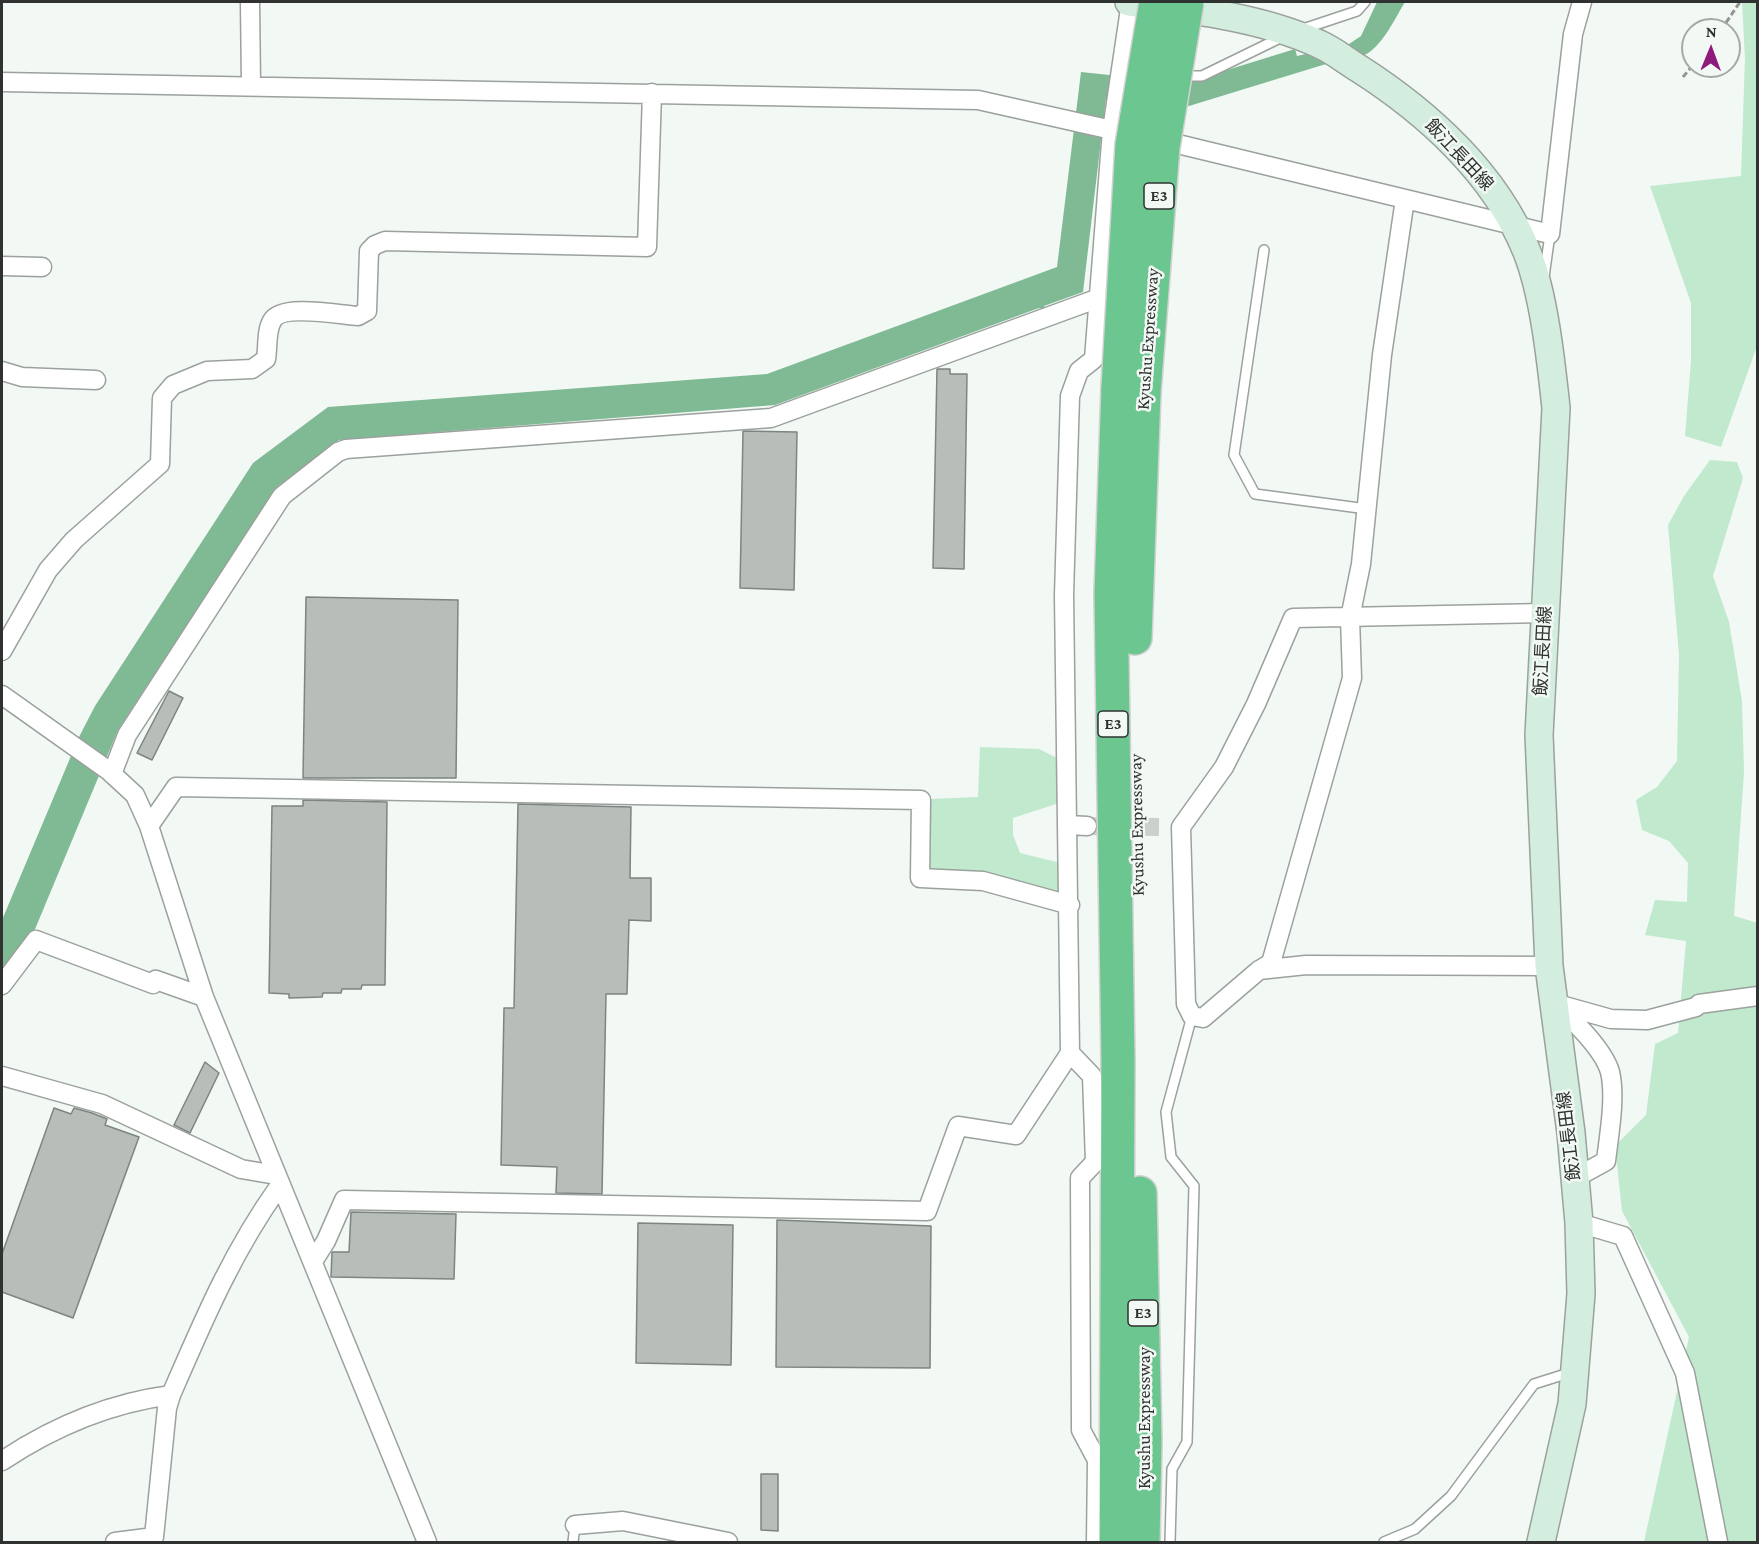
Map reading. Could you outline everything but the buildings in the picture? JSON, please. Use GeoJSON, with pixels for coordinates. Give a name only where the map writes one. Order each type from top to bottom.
{"type":"FeatureCollection","features":[{"type":"Feature","properties":{"kind":"highway","name":"Kyushu Expressway"},"geometry":{"type":"LineString","coordinates":[[1143,1542],[1131,1440],[1129,1186],[1134,596],[1131,390],[1132,145],[1156,2]]}},
{"type":"Feature","properties":{"kind":"highway","name":"Kyushu Expressway"},"geometry":{"type":"LineString","coordinates":[[1131,390],[1163,147],[1187,2]]}},
{"type":"Feature","properties":{"kind":"highway","name":"Kyushu Expressway"},"geometry":{"type":"LineString","coordinates":[[1116,1542],[1131,1440]]}},
{"type":"Feature","properties":{"kind":"main road","name":"飯江長田線"},"geometry":{"type":"LineString","coordinates":[[1130,2],[1196,10],[1290,33],[1321,44],[1434,125],[1494,189],[1527,252],[1541,306],[1556,408],[1539,735],[1549,966],[1575,1178],[1581,1294],[1572,1404],[1541,1542]]}},
{"type":"Feature","properties":{"kind":"street"},"geometry":{"type":"LineString","coordinates":[[250,2],[251,85]]}},
{"type":"Feature","properties":{"kind":"street"},"geometry":{"type":"LineString","coordinates":[[314,1260],[326,1241],[344,1200],[927,1211],[958,1126],[1016,1135],[1070,1053],[1070,905],[1064,595],[1070,396],[1079,370],[1094,359],[1108,129],[1116,101],[1130,2]]}},
{"type":"Feature","properties":{"kind":"street"},"geometry":{"type":"LineString","coordinates":[[2,82],[978,100],[1199,147],[1550,234],[1573,34],[1582,2]]}},
{"type":"Feature","properties":{"kind":"street"},"geometry":{"type":"LineString","coordinates":[[2,651],[48,570],[74,540],[160,464],[162,398],[173,385],[207,371],[252,369],[266,359],[270,323],[277,314],[290,311],[358,316],[364,314],[368,310],[369,251],[375,245],[385,241],[647,247],[652,93]]}},
{"type":"Feature","properties":{"kind":"street"},"geometry":{"type":"LineString","coordinates":[[1405,199],[1382,355],[1361,564],[1350,618],[1352,678],[1271,963],[1258,971],[1203,1018],[1192,1016],[1186,1004],[1174,827],[1224,767],[1256,704],[1293,618],[1350,618],[1545,613]]}},
{"type":"Feature","properties":{"kind":"street"},"geometry":{"type":"LineString","coordinates":[[2,266],[42,267]]}},
{"type":"Feature","properties":{"kind":"street"},"geometry":{"type":"LineString","coordinates":[[110,772],[127,735],[282,496],[338,452],[346,449],[771,418],[1099,298]]}},
{"type":"Feature","properties":{"kind":"street"},"geometry":{"type":"LineString","coordinates":[[2,371],[22,377],[96,380]]}},
{"type":"Feature","properties":{"kind":"street"},"geometry":{"type":"LineString","coordinates":[[2,695],[110,772],[135,795],[149,826],[204,997],[278,1180],[314,1260],[427,1542]]}},
{"type":"Feature","properties":{"kind":"street"},"geometry":{"type":"LineString","coordinates":[[149,826],[176,787],[921,800],[920,878],[983,881],[1070,905]]}},
{"type":"Feature","properties":{"kind":"street"},"geometry":{"type":"LineString","coordinates":[[1068,825],[1087,826]]}},
{"type":"Feature","properties":{"kind":"street"},"geometry":{"type":"LineString","coordinates":[[2,985],[36,939],[153,984],[156,980],[204,997]]}},
{"type":"Feature","properties":{"kind":"street"},"geometry":{"type":"LineString","coordinates":[[1258,971],[1306,965],[1549,966]]}},
{"type":"Feature","properties":{"kind":"street"},"geometry":{"type":"LineString","coordinates":[[1554,1004],[1611,1019],[1647,1020],[1696,1007],[1699,1004],[1758,996]]}},
{"type":"Feature","properties":{"kind":"street"},"geometry":{"type":"LineString","coordinates":[[1554,1004],[1578,1023],[1610,1071],[1611,1111],[1606,1161],[1575,1178]]}},
{"type":"Feature","properties":{"kind":"street"},"geometry":{"type":"LineString","coordinates":[[1070,1053],[1092,1076],[1095,1162],[1080,1178],[1081,1430],[1097,1460],[1096,1542]]}},
{"type":"Feature","properties":{"kind":"street"},"geometry":{"type":"LineString","coordinates":[[2,1077],[102,1104],[241,1170],[278,1180]]}},
{"type":"Feature","properties":{"kind":"street"},"geometry":{"type":"LineString","coordinates":[[115,1542],[154,1537],[167,1408],[171,1395],[214,1296],[278,1180]]}},
{"type":"Feature","properties":{"kind":"street"},"geometry":{"type":"LineString","coordinates":[[1579,1223],[1623,1236],[1685,1373],[1718,1542]]}},
{"type":"Feature","properties":{"kind":"street"},"geometry":{"type":"LineString","coordinates":[[2,1461],[80,1418],[141,1399],[171,1395]]}},
{"type":"Feature","properties":{"kind":"street"},"geometry":{"type":"LineString","coordinates":[[574,1534],[623,1521],[729,1542]]}},
{"type":"Feature","properties":{"kind":"lane"},"geometry":{"type":"LineString","coordinates":[[1166,76],[1202,76],[1290,33],[1357,11],[1365,2]]}},
{"type":"Feature","properties":{"kind":"lane"},"geometry":{"type":"LineString","coordinates":[[1119,74],[1155,76]]}},
{"type":"Feature","properties":{"kind":"lane"},"geometry":{"type":"LineString","coordinates":[[1541,306],[1550,234]]}},
{"type":"Feature","properties":{"kind":"lane"},"geometry":{"type":"LineString","coordinates":[[1264,250],[1234,455],[1256,494],[1367,509]]}},
{"type":"Feature","properties":{"kind":"lane"},"geometry":{"type":"LineString","coordinates":[[1170,1542],[1172,1469],[1186,1442],[1194,1186],[1171,1157],[1166,1112],[1192,1016]]}},
{"type":"Feature","properties":{"kind":"lane"},"geometry":{"type":"LineString","coordinates":[[1384,1542],[1415,1529],[1451,1496],[1534,1384],[1576,1371]]}},
{"type":"Feature","properties":{"kind":"path"},"geometry":{"type":"LineString","coordinates":[[1729,18],[1740,2]]}},
{"type":"Feature","properties":{"kind":"shaded area"},"geometry":{"type":"Polygon","coordinates":[[[1377,2],[1405,2],[1383,38],[1369,53],[1352,56],[1189,106],[1106,98],[1083,292],[1044,306],[1045,309],[1039,308],[775,405],[339,440],[278,486],[118,730],[33,934],[2,977],[2,920],[79,737],[95,706],[253,463],[328,407],[767,374],[1057,267],[1081,72],[1185,83],[1295,49],[1297,56],[1349,44],[1361,36],[1377,2]]]}},
{"type":"Feature","properties":{"kind":"shaded area"},"geometry":{"type":"Polygon","coordinates":[[[1742,2],[1758,2],[1757,346],[1721,447],[1685,436],[1691,361],[1691,303],[1650,186],[1741,176],[1745,58],[1742,2]]]}},
{"type":"Feature","properties":{"kind":"shaded area"},"geometry":{"type":"Polygon","coordinates":[[[1710,460],[1737,462],[1743,478],[1713,576],[1729,622],[1742,701],[1744,772],[1734,916],[1758,923],[1757,1542],[1644,1542],[1689,1337],[1622,1211],[1615,1146],[1646,1115],[1655,1044],[1678,1033],[1686,941],[1645,935],[1655,900],[1687,902],[1688,863],[1669,841],[1642,830],[1636,800],[1657,787],[1677,761],[1679,655],[1668,525],[1684,496],[1710,460]]]}},
{"type":"Feature","properties":{"kind":"shaded area"},"geometry":{"type":"Polygon","coordinates":[[[980,747],[1039,749],[1059,759],[1059,803],[1013,818],[1013,835],[1020,853],[1061,863],[1062,894],[929,875],[930,799],[978,797],[980,747]]]}},
{"type":"Feature","properties":{"kind":"tunnel"},"geometry":{"type":"LineString","coordinates":[[1087,826],[1167,827]]}}]}
